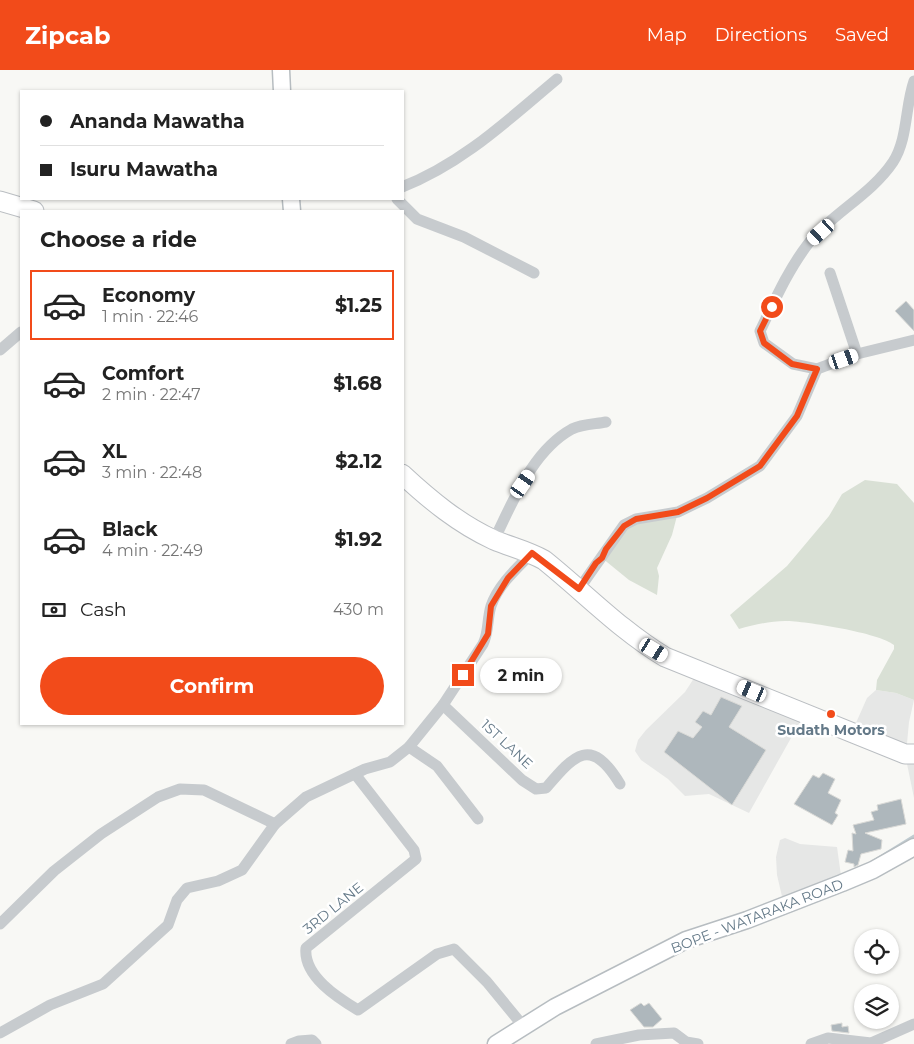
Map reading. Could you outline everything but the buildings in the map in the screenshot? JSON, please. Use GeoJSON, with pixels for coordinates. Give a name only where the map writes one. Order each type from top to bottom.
{"type":"FeatureCollection","features":[{"type":"Feature","properties":{"kind":"main road"},"geometry":{"type":"LineString","coordinates":[[0,201],[31,210]]}},
{"type":"Feature","properties":{"kind":"main road"},"geometry":{"type":"LineString","coordinates":[[404,476],[452,516],[494,540],[532,553],[579,589],[643,644],[665,657],[700,669],[906,754],[914,754]]}},
{"type":"Feature","properties":{"kind":"street"},"geometry":{"type":"LineString","coordinates":[[281,70],[282,90]]}},
{"type":"Feature","properties":{"kind":"street"},"geometry":{"type":"LineString","coordinates":[[404,186],[430,176],[465,155],[557,79]]}},
{"type":"Feature","properties":{"kind":"street"},"geometry":{"type":"LineString","coordinates":[[914,81],[902,137],[893,161],[874,184],[808,244],[777,294],[760,331],[764,343],[792,364],[817,369],[857,354],[914,340]]}},
{"type":"Feature","properties":{"kind":"street"},"geometry":{"type":"LineString","coordinates":[[398,200],[417,219],[464,237],[534,273]]}},
{"type":"Feature","properties":{"kind":"street"},"geometry":{"type":"LineString","coordinates":[[830,273],[857,354]]}},
{"type":"Feature","properties":{"kind":"street"},"geometry":{"type":"LineString","coordinates":[[0,350],[20,333]]}},
{"type":"Feature","properties":{"kind":"street"},"geometry":{"type":"LineString","coordinates":[[579,589],[624,526],[636,519],[678,512],[707,498],[760,466],[797,416],[817,369]]}},
{"type":"Feature","properties":{"kind":"street"},"geometry":{"type":"LineString","coordinates":[[494,540],[523,484],[557,440],[574,428],[606,422]]}},
{"type":"Feature","properties":{"kind":"street"},"geometry":{"type":"LineString","coordinates":[[0,1033],[50,1005],[102,984],[168,925],[177,900],[187,888],[218,881],[242,870],[275,824],[306,797],[355,774],[390,762],[409,747],[443,705],[483,644],[488,634],[491,606],[508,578],[532,553]]}},
{"type":"Feature","properties":{"kind":"street","name":"1ST LANE"},"geometry":{"type":"LineString","coordinates":[[443,705],[522,780],[536,789],[546,788],[566,765],[580,755],[592,755],[609,767],[620,784]]}},
{"type":"Feature","properties":{"kind":"street"},"geometry":{"type":"LineString","coordinates":[[409,747],[437,766],[478,819]]}},
{"type":"Feature","properties":{"kind":"street","name":"3RD LANE"},"geometry":{"type":"LineString","coordinates":[[355,774],[414,850],[416,859],[306,948],[305,959],[317,977],[337,997],[358,1010],[437,954],[454,949],[487,982],[524,1027]]}},
{"type":"Feature","properties":{"kind":"street"},"geometry":{"type":"LineString","coordinates":[[0,924],[54,871],[101,834],[158,797],[180,790],[204,790],[275,824]]}},
{"type":"Feature","properties":{"kind":"street","name":"BOPE - WATARAKA ROAD"},"geometry":{"type":"LineString","coordinates":[[496,1044],[586,990],[686,940],[747,920],[842,883],[873,870],[914,847]]}},
{"type":"Feature","properties":{"kind":"street"},"geometry":{"type":"LineString","coordinates":[[811,1044],[828,1038],[871,1043],[914,1024]]}},
{"type":"Feature","properties":{"kind":"street"},"geometry":{"type":"LineString","coordinates":[[596,1044],[639,1034],[674,1033],[686,1042],[698,1044]]}},
{"type":"Feature","properties":{"kind":"street"},"geometry":{"type":"LineString","coordinates":[[291,1044],[298,1041],[312,1040],[316,1044]]}},
{"type":"Feature","properties":{"kind":"shaded area"},"geometry":{"type":"Polygon","coordinates":[[[865,480],[897,484],[914,503],[914,700],[896,693],[876,690],[877,680],[894,649],[894,645],[886,641],[842,628],[795,622],[768,622],[739,629],[730,615],[787,566],[829,516],[842,494],[865,480]]]}},
{"type":"Feature","properties":{"kind":"shaded area"},"geometry":{"type":"Polygon","coordinates":[[[678,512],[672,535],[657,568],[659,576],[657,595],[629,580],[602,558],[624,525],[678,512]]]}},
{"type":"Feature","properties":{"kind":"shaded area"},"geometry":{"type":"Polygon","coordinates":[[[700,669],[805,713],[749,813],[709,794],[685,796],[668,779],[641,760],[635,751],[638,740],[685,692],[700,669]]]}},
{"type":"Feature","properties":{"kind":"shaded area","name":"Sudath Motors"},"geometry":{"type":"Polygon","coordinates":[[[876,690],[896,693],[914,700],[909,722],[906,754],[914,754],[914,798],[905,754],[852,732],[867,698],[876,690]]]}},
{"type":"Feature","properties":{"kind":"shaded area"},"geometry":{"type":"Polygon","coordinates":[[[785,838],[800,844],[837,847],[842,883],[784,905],[777,875],[776,857],[780,840],[785,838]]]}},
{"type":"Feature","properties":{"kind":"waterway"},"geometry":{"type":"LineString","coordinates":[[872,862],[914,836]]}},
{"type":"Feature","properties":{"kind":"place","name":"Sudath Motors"},"geometry":{"type":"Point","coordinates":[831,714]}},
{"type":"Feature","properties":{"kind":"route"},"geometry":{"type":"LineString","coordinates":[[463,675],[488,634],[491,606],[508,578],[532,553],[544,560],[579,589],[624,526],[636,519],[678,512],[707,498],[760,466],[797,416],[817,369],[792,364],[764,343],[760,331],[772,307]]}}]}
